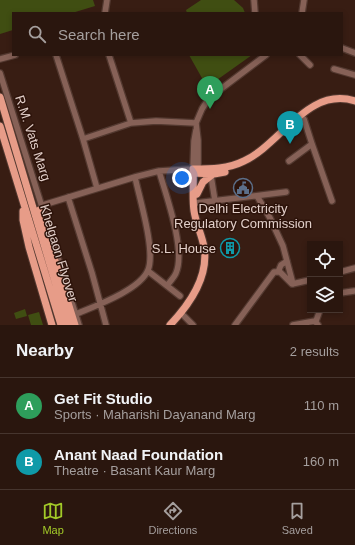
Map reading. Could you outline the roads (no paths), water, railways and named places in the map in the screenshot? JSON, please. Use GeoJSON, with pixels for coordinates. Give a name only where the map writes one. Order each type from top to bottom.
{"type":"FeatureCollection","features":[{"type":"Feature","properties":{"kind":"main road"},"geometry":{"type":"LineString","coordinates":[[0,97],[27,187],[34,199],[46,232],[75,325]]}},
{"type":"Feature","properties":{"kind":"main road"},"geometry":{"type":"LineString","coordinates":[[197,194],[201,185],[212,173],[249,158],[307,110],[318,103],[337,99],[355,101]]}},
{"type":"Feature","properties":{"kind":"main road"},"geometry":{"type":"LineString","coordinates":[[195,171],[212,173],[235,169],[255,159],[314,110],[326,104],[338,102],[355,105]]}},
{"type":"Feature","properties":{"kind":"main road"},"geometry":{"type":"LineString","coordinates":[[0,126],[4,150],[24,207],[23,220],[52,325]]}},
{"type":"Feature","properties":{"kind":"main road"},"geometry":{"type":"LineString","coordinates":[[170,325],[193,304],[200,290],[208,260],[207,246],[199,221],[196,203],[197,194],[195,171]]}},
{"type":"Feature","properties":{"kind":"main road"},"geometry":{"type":"LineString","coordinates":[[175,325],[190,302],[196,289],[205,259],[203,243],[194,211],[195,171]]}},
{"type":"Feature","properties":{"kind":"main road","name":"Khelgaon Flyover"},"geometry":{"type":"LineString","coordinates":[[27,187],[68,325]]}},
{"type":"Feature","properties":{"kind":"main road","name":"Khelgaon Flyover"},"geometry":{"type":"LineString","coordinates":[[24,207],[61,325]]}},
{"type":"Feature","properties":{"kind":"street"},"geometry":{"type":"LineString","coordinates":[[105,12],[107,0]]}},
{"type":"Feature","properties":{"kind":"street"},"geometry":{"type":"LineString","coordinates":[[254,0],[256,12]]}},
{"type":"Feature","properties":{"kind":"street"},"geometry":{"type":"LineString","coordinates":[[302,12],[304,0]]}},
{"type":"Feature","properties":{"kind":"street"},"geometry":{"type":"LineString","coordinates":[[343,48],[355,53]]}},
{"type":"Feature","properties":{"kind":"street"},"geometry":{"type":"LineString","coordinates":[[0,59],[12,56]]}},
{"type":"Feature","properties":{"kind":"street"},"geometry":{"type":"LineString","coordinates":[[56,56],[97,188]]}},
{"type":"Feature","properties":{"kind":"street"},"geometry":{"type":"LineString","coordinates":[[109,56],[131,123]]}},
{"type":"Feature","properties":{"kind":"street"},"geometry":{"type":"LineString","coordinates":[[195,171],[194,141],[196,123],[202,109],[209,98],[265,56]]}},
{"type":"Feature","properties":{"kind":"street"},"geometry":{"type":"LineString","coordinates":[[301,56],[310,66]]}},
{"type":"Feature","properties":{"kind":"street"},"geometry":{"type":"LineString","coordinates":[[334,69],[355,75]]}},
{"type":"Feature","properties":{"kind":"street","name":"R.M. Vats Marg"},"geometry":{"type":"LineString","coordinates":[[0,72],[43,205],[79,325]]}},
{"type":"Feature","properties":{"kind":"street"},"geometry":{"type":"LineString","coordinates":[[304,118],[332,201]]}},
{"type":"Feature","properties":{"kind":"street"},"geometry":{"type":"LineString","coordinates":[[83,140],[131,123],[156,121],[196,123]]}},
{"type":"Feature","properties":{"kind":"street"},"geometry":{"type":"LineString","coordinates":[[195,171],[198,159],[198,140],[196,130]]}},
{"type":"Feature","properties":{"kind":"street"},"geometry":{"type":"LineString","coordinates":[[289,161],[312,144]]}},
{"type":"Feature","properties":{"kind":"street"},"geometry":{"type":"LineString","coordinates":[[198,159],[212,173],[215,201]]}},
{"type":"Feature","properties":{"kind":"street"},"geometry":{"type":"LineString","coordinates":[[43,205],[134,177],[159,171],[195,171]]}},
{"type":"Feature","properties":{"kind":"street"},"geometry":{"type":"LineString","coordinates":[[159,171],[177,236],[178,258],[176,273],[167,286]]}},
{"type":"Feature","properties":{"kind":"street"},"geometry":{"type":"LineString","coordinates":[[76,314],[100,304],[137,284],[148,271],[150,264],[149,238],[134,177]]}},
{"type":"Feature","properties":{"kind":"street"},"geometry":{"type":"LineString","coordinates":[[196,203],[286,192]]}},
{"type":"Feature","properties":{"kind":"street"},"geometry":{"type":"LineString","coordinates":[[257,196],[270,218],[283,246],[294,284]]}},
{"type":"Feature","properties":{"kind":"street"},"geometry":{"type":"LineString","coordinates":[[68,197],[92,273],[106,325]]}},
{"type":"Feature","properties":{"kind":"street"},"geometry":{"type":"LineString","coordinates":[[278,272],[281,265],[287,260]]}},
{"type":"Feature","properties":{"kind":"street"},"geometry":{"type":"LineString","coordinates":[[343,271],[355,268]]}},
{"type":"Feature","properties":{"kind":"street"},"geometry":{"type":"LineString","coordinates":[[148,271],[180,296]]}},
{"type":"Feature","properties":{"kind":"street"},"geometry":{"type":"LineString","coordinates":[[278,272],[289,282],[294,284],[307,281]]}},
{"type":"Feature","properties":{"kind":"street"},"geometry":{"type":"LineString","coordinates":[[235,325],[272,273],[278,272]]}},
{"type":"Feature","properties":{"kind":"street"},"geometry":{"type":"LineString","coordinates":[[343,293],[354,291]]}},
{"type":"Feature","properties":{"kind":"street"},"geometry":{"type":"LineString","coordinates":[[293,325],[317,323],[319,313]]}},
{"type":"Feature","properties":{"kind":"street"},"geometry":{"type":"LineString","coordinates":[[182,315],[193,325]]}},
{"type":"Feature","properties":{"kind":"place","name":"Get Fit Studio"},"geometry":{"type":"Point","coordinates":[210,109]}},
{"type":"Feature","properties":{"kind":"place","name":"Anant Naad Foundation"},"geometry":{"type":"Point","coordinates":[290,144]}},
{"type":"Feature","properties":{"kind":"place","name":"Delhi Electricity Regulatory Commission"},"geometry":{"type":"Point","coordinates":[243,188]}},
{"type":"Feature","properties":{"kind":"place","name":"S.L. House"},"geometry":{"type":"Point","coordinates":[230,248]}}]}
